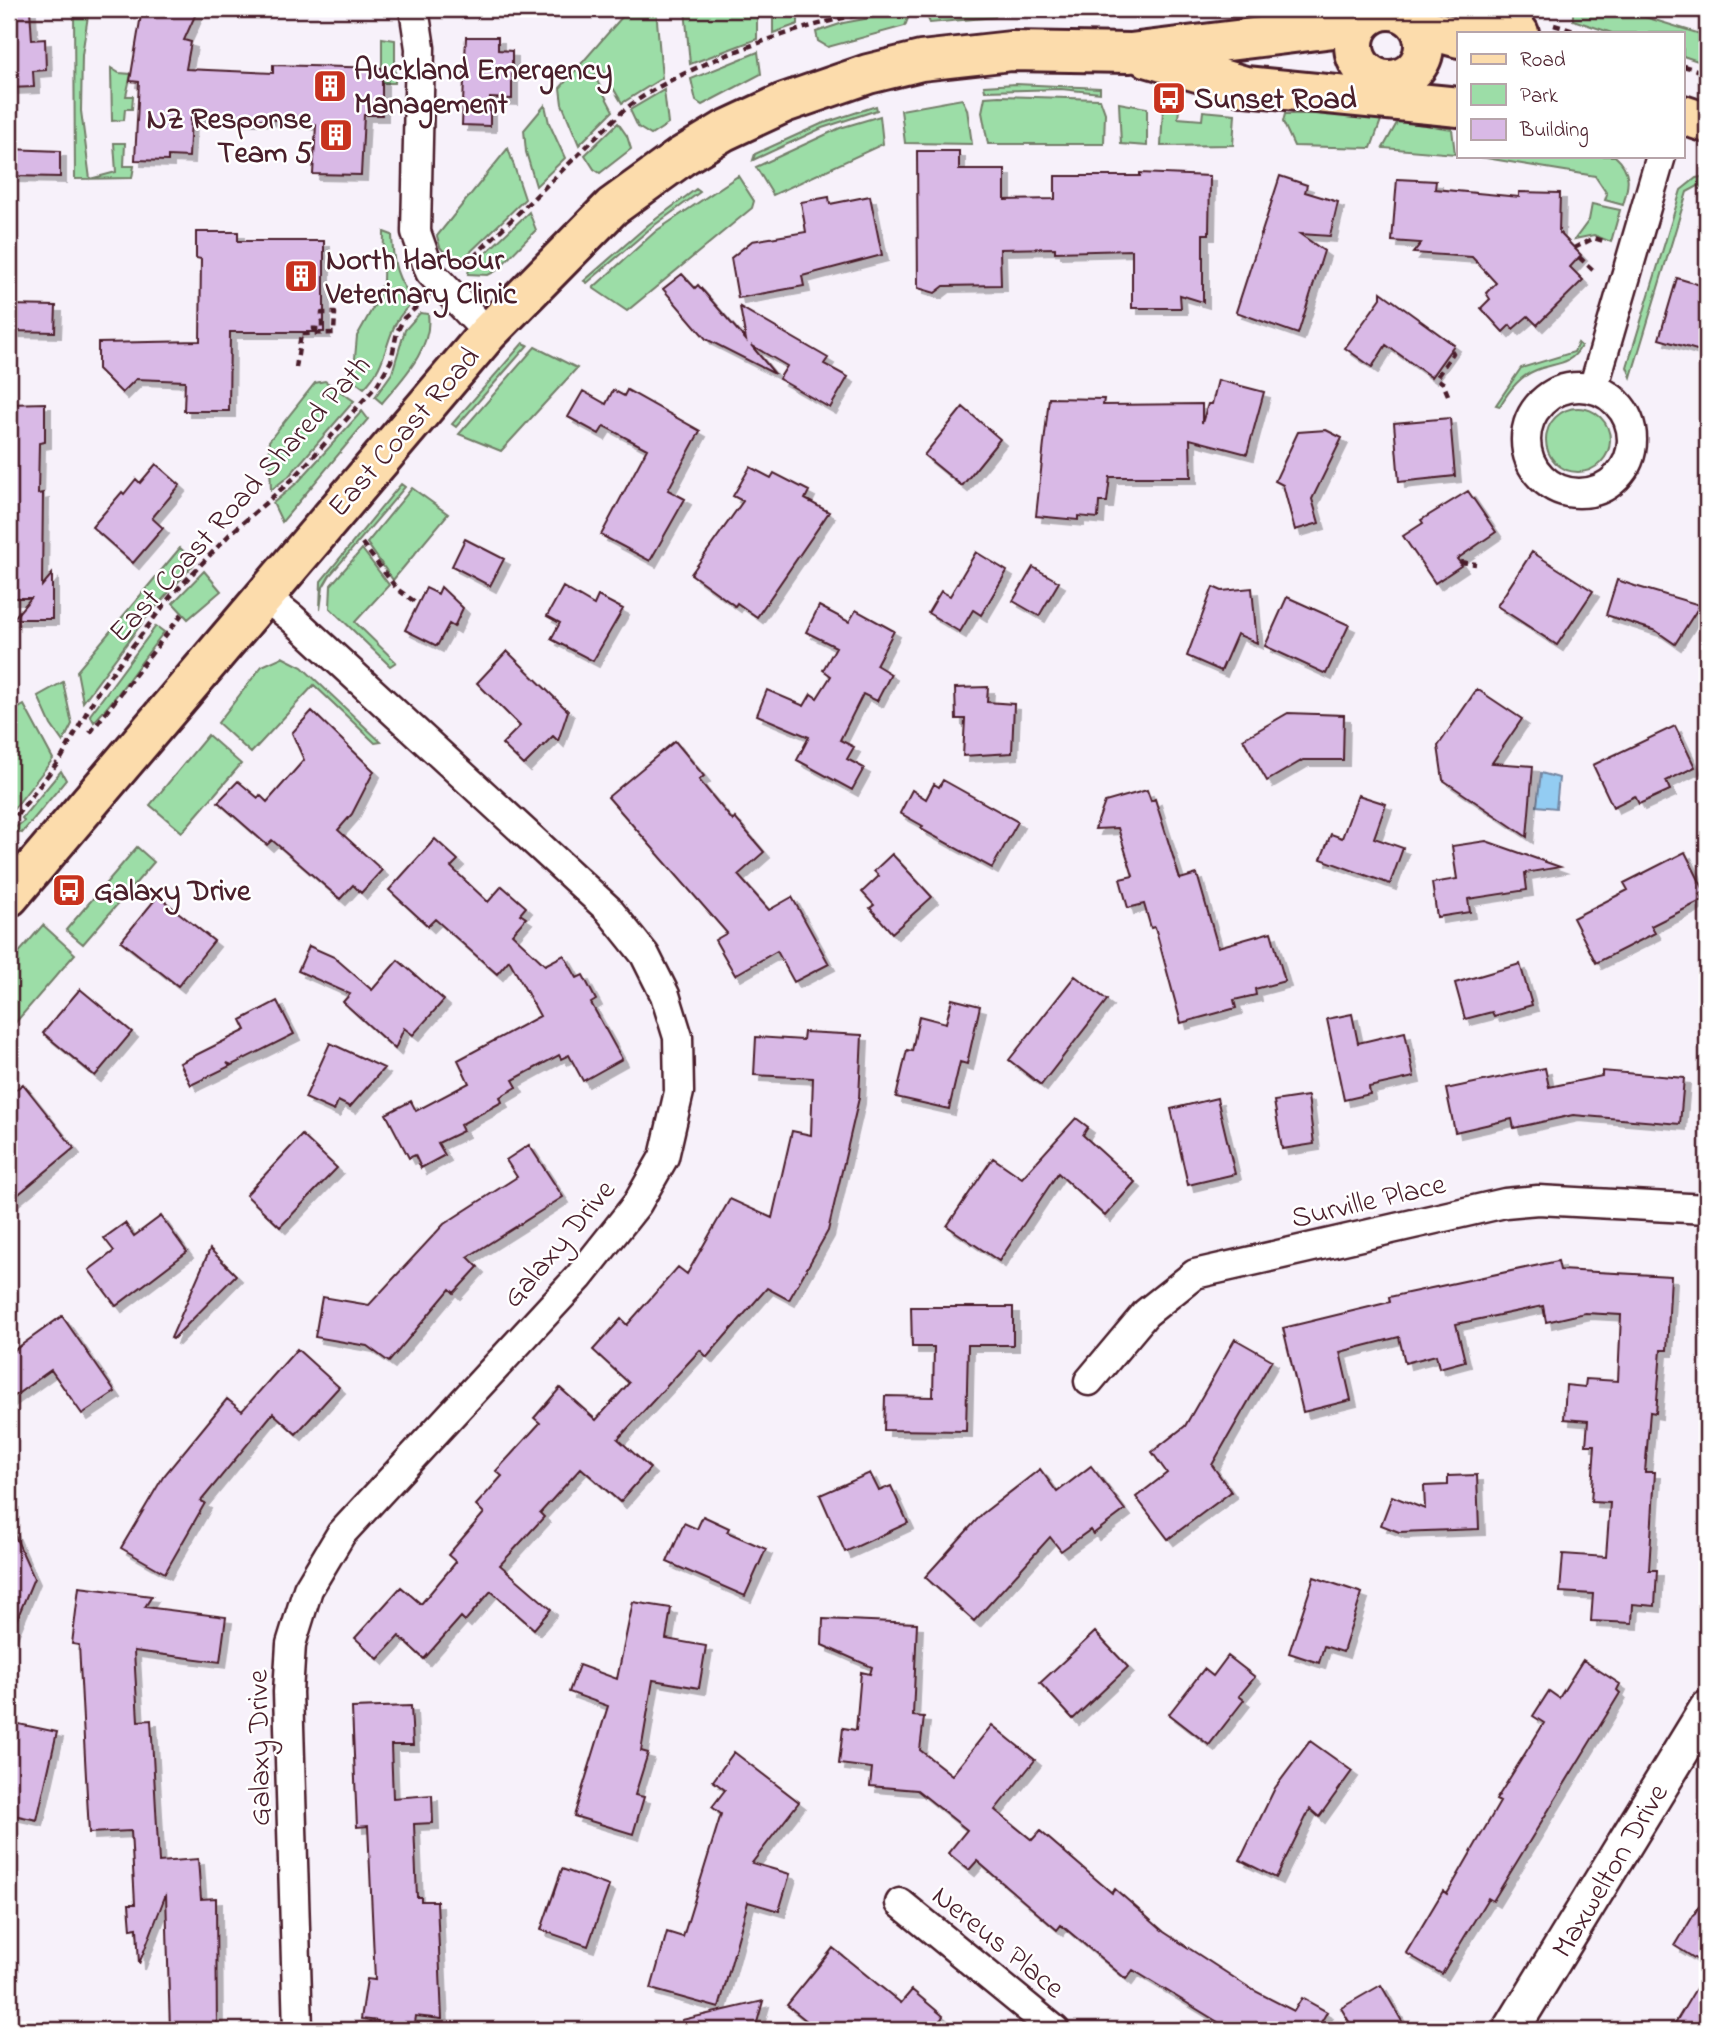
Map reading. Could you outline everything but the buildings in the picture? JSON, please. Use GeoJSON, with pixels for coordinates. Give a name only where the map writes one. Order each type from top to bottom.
{"type":"FeatureCollection","features":[{"type":"Feature","properties":{"kind":"main road"},"geometry":{"type":"LineString","coordinates":[[1227,42],[1297,9]]}},
{"type":"Feature","properties":{"kind":"main road"},"geometry":{"type":"LineString","coordinates":[[1473,9],[1517,32]]}},
{"type":"Feature","properties":{"kind":"main road"},"geometry":{"type":"LineString","coordinates":[[1130,53],[1246,70],[1383,76],[1408,74],[1421,58],[1423,48],[1419,27],[1412,18],[1389,10],[1377,12],[1359,25],[1354,52],[1383,76],[1457,91]]}},
{"type":"Feature","properties":{"kind":"main road","name":"East Coast Road"},"geometry":{"type":"LineString","coordinates":[[9,897],[263,594],[488,333],[566,251],[640,185],[724,131],[784,103],[868,74],[921,61],[1011,51],[1130,53],[1359,25]]}},
{"type":"Feature","properties":{"kind":"main road"},"geometry":{"type":"LineString","coordinates":[[1419,27],[1457,37]]}},
{"type":"Feature","properties":{"kind":"main road","name":"East Coast Road"},"geometry":{"type":"LineString","coordinates":[[1130,53],[1245,86],[1457,107]]}},
{"type":"Feature","properties":{"kind":"main road"},"geometry":{"type":"LineString","coordinates":[[1684,115],[1707,122]]}},
{"type":"Feature","properties":{"kind":"street"},"geometry":{"type":"LineString","coordinates":[[414,9],[420,48],[416,232],[430,272],[441,287],[488,333]]}},
{"type":"Feature","properties":{"kind":"street"},"geometry":{"type":"LineString","coordinates":[[1593,389],[1660,158]]}},
{"type":"Feature","properties":{"kind":"street","name":"Galaxy Drive"},"geometry":{"type":"LineString","coordinates":[[263,594],[608,909],[645,955],[665,995],[678,1037],[679,1092],[664,1157],[637,1205],[579,1277],[341,1534],[308,1589],[291,1644],[288,1692],[298,2030]]}},
{"type":"Feature","properties":{"kind":"street","name":"Surville Place"},"geometry":{"type":"LineString","coordinates":[[1089,1381],[1146,1313],[1195,1274],[1505,1203],[1538,1200],[1707,1209]]}},
{"type":"Feature","properties":{"kind":"street","name":"Maxwelton Drive"},"geometry":{"type":"LineString","coordinates":[[1511,2030],[1707,1709]]}},
{"type":"Feature","properties":{"kind":"street","name":"Nereus Place"},"geometry":{"type":"LineString","coordinates":[[900,1903],[1055,2030]]}},
{"type":"Feature","properties":{"kind":"path"},"geometry":{"type":"LineString","coordinates":[[461,269],[621,113],[648,92],[669,80],[765,42],[846,16],[891,9]]}},
{"type":"Feature","properties":{"kind":"path"},"geometry":{"type":"LineString","coordinates":[[1684,66],[1707,73]]}},
{"type":"Feature","properties":{"kind":"path"},"geometry":{"type":"LineString","coordinates":[[1574,248],[1594,238],[1614,246]]}},
{"type":"Feature","properties":{"kind":"path"},"geometry":{"type":"LineString","coordinates":[[1579,257],[1604,279]]}},
{"type":"Feature","properties":{"kind":"path","name":"East Coast Road Shared Path"},"geometry":{"type":"LineString","coordinates":[[9,825],[62,757],[99,690],[170,597],[229,535],[294,478],[377,385],[391,361],[397,332],[404,318],[423,302]]}},
{"type":"Feature","properties":{"kind":"path"},"geometry":{"type":"LineString","coordinates":[[296,368],[301,334],[334,334],[335,313],[322,313],[322,329],[314,329],[314,324]]}},
{"type":"Feature","properties":{"kind":"path"},"geometry":{"type":"LineString","coordinates":[[1448,395],[1443,383],[1436,378],[1453,353],[1451,350]]}},
{"type":"Feature","properties":{"kind":"path"},"geometry":{"type":"LineString","coordinates":[[362,542],[397,589],[418,604]]}},
{"type":"Feature","properties":{"kind":"path"},"geometry":{"type":"LineString","coordinates":[[1460,562],[1476,564]]}},
{"type":"Feature","properties":{"kind":"path"},"geometry":{"type":"LineString","coordinates":[[90,733],[183,614]]}},
{"type":"Feature","properties":{"kind":"green space"},"geometry":{"type":"Polygon","coordinates":[[[74,9],[89,9],[82,55],[81,111],[90,179],[75,179],[74,9]]]}},
{"type":"Feature","properties":{"kind":"green space"},"geometry":{"type":"Polygon","coordinates":[[[629,9],[656,9],[662,78],[622,103],[603,71],[594,75],[613,111],[579,145],[562,104],[560,88],[629,9]]]}},
{"type":"Feature","properties":{"kind":"green space"},"geometry":{"type":"Polygon","coordinates":[[[685,9],[757,9],[757,39],[690,64],[685,9]]]}},
{"type":"Feature","properties":{"kind":"green space"},"geometry":{"type":"Polygon","coordinates":[[[773,9],[798,9],[798,24],[773,33],[773,9]]]}},
{"type":"Feature","properties":{"kind":"green space"},"geometry":{"type":"Polygon","coordinates":[[[998,9],[995,17],[930,23],[925,12],[998,9]]]}},
{"type":"Feature","properties":{"kind":"green space"},"geometry":{"type":"Polygon","coordinates":[[[1573,9],[1619,9],[1707,36],[1707,64],[1684,56],[1684,32],[1609,32],[1573,20],[1573,9]]]}},
{"type":"Feature","properties":{"kind":"green space"},"geometry":{"type":"Polygon","coordinates":[[[910,13],[905,26],[828,47],[818,41],[816,32],[843,23],[910,13]]]}},
{"type":"Feature","properties":{"kind":"green space"},"geometry":{"type":"Polygon","coordinates":[[[382,38],[395,40],[395,83],[382,83],[382,38]]]}},
{"type":"Feature","properties":{"kind":"green space"},"geometry":{"type":"Polygon","coordinates":[[[758,52],[761,74],[702,105],[696,101],[691,79],[758,52]]]}},
{"type":"Feature","properties":{"kind":"green space"},"geometry":{"type":"Polygon","coordinates":[[[111,68],[119,73],[131,74],[126,96],[133,96],[132,109],[125,109],[124,120],[112,121],[111,68]]]}},
{"type":"Feature","properties":{"kind":"green space"},"geometry":{"type":"Polygon","coordinates":[[[1016,84],[1100,88],[1100,93],[1061,89],[985,91],[984,86],[1016,84]]]}},
{"type":"Feature","properties":{"kind":"green space"},"geometry":{"type":"Polygon","coordinates":[[[664,90],[668,124],[651,135],[638,127],[630,110],[664,90]]]}},
{"type":"Feature","properties":{"kind":"green space"},"geometry":{"type":"Polygon","coordinates":[[[985,97],[1100,99],[1105,113],[1104,144],[988,144],[982,112],[985,97]]]}},
{"type":"Feature","properties":{"kind":"green space"},"geometry":{"type":"Polygon","coordinates":[[[962,99],[967,109],[972,144],[905,143],[901,110],[962,99]]]}},
{"type":"Feature","properties":{"kind":"green space"},"geometry":{"type":"Polygon","coordinates":[[[1119,103],[1147,108],[1147,146],[1121,144],[1119,103]]]}},
{"type":"Feature","properties":{"kind":"green space"},"geometry":{"type":"Polygon","coordinates":[[[545,105],[549,123],[565,158],[536,186],[526,152],[524,130],[545,105]]]}},
{"type":"Feature","properties":{"kind":"green space"},"geometry":{"type":"Polygon","coordinates":[[[876,106],[877,110],[822,128],[753,160],[755,154],[821,124],[876,106]]]}},
{"type":"Feature","properties":{"kind":"green space"},"geometry":{"type":"Polygon","coordinates":[[[1163,109],[1179,110],[1178,118],[1202,120],[1203,111],[1235,114],[1233,145],[1161,146],[1163,109]]]}},
{"type":"Feature","properties":{"kind":"green space"},"geometry":{"type":"Polygon","coordinates":[[[1285,114],[1339,114],[1381,120],[1371,148],[1294,146],[1283,122],[1285,114]]]}},
{"type":"Feature","properties":{"kind":"green space"},"geometry":{"type":"Polygon","coordinates":[[[880,116],[883,144],[773,195],[756,167],[840,128],[880,116]]]}},
{"type":"Feature","properties":{"kind":"green space"},"geometry":{"type":"Polygon","coordinates":[[[1398,121],[1452,129],[1455,154],[1383,148],[1398,121]]]}},
{"type":"Feature","properties":{"kind":"green space"},"geometry":{"type":"Polygon","coordinates":[[[618,123],[627,136],[631,149],[600,173],[585,155],[618,123]]]}},
{"type":"Feature","properties":{"kind":"green space"},"geometry":{"type":"Polygon","coordinates":[[[114,143],[125,143],[124,166],[134,166],[132,178],[91,179],[116,172],[114,143]]]}},
{"type":"Feature","properties":{"kind":"green space"},"geometry":{"type":"Polygon","coordinates":[[[508,148],[525,199],[460,262],[453,263],[440,247],[437,236],[508,148]]]}},
{"type":"Feature","properties":{"kind":"green space"},"geometry":{"type":"Polygon","coordinates":[[[1486,158],[1617,158],[1624,167],[1628,179],[1623,205],[1605,200],[1607,194],[1595,176],[1486,158]]]}},
{"type":"Feature","properties":{"kind":"green space"},"geometry":{"type":"Polygon","coordinates":[[[738,176],[754,201],[752,208],[627,311],[593,288],[656,231],[738,176]]]}},
{"type":"Feature","properties":{"kind":"green space"},"geometry":{"type":"Polygon","coordinates":[[[1707,176],[1707,188],[1698,186],[1687,192],[1631,377],[1627,367],[1681,190],[1696,178],[1707,176]]]}},
{"type":"Feature","properties":{"kind":"green space"},"geometry":{"type":"Polygon","coordinates":[[[696,189],[700,192],[652,227],[587,283],[584,281],[648,225],[696,189]]]}},
{"type":"Feature","properties":{"kind":"green space"},"geometry":{"type":"Polygon","coordinates":[[[1592,204],[1620,210],[1611,242],[1594,235],[1575,239],[1589,220],[1592,204]]]}},
{"type":"Feature","properties":{"kind":"green space"},"geometry":{"type":"Polygon","coordinates":[[[529,212],[536,230],[496,271],[488,275],[468,274],[469,269],[529,212]]]}},
{"type":"Feature","properties":{"kind":"green space"},"geometry":{"type":"Polygon","coordinates":[[[384,232],[392,235],[397,271],[415,301],[397,321],[380,366],[364,388],[353,380],[357,336],[375,304],[383,282],[384,232]]]}},
{"type":"Feature","properties":{"kind":"green space"},"geometry":{"type":"Polygon","coordinates":[[[420,313],[428,314],[426,339],[421,351],[382,403],[375,397],[392,373],[405,330],[420,313]]]}},
{"type":"Feature","properties":{"kind":"green space"},"geometry":{"type":"Polygon","coordinates":[[[523,343],[528,345],[456,427],[452,424],[523,343]]]}},
{"type":"Feature","properties":{"kind":"green space"},"geometry":{"type":"Polygon","coordinates":[[[1578,343],[1581,346],[1572,358],[1523,377],[1500,406],[1496,405],[1521,368],[1574,352],[1578,343]]]}},
{"type":"Feature","properties":{"kind":"green space"},"geometry":{"type":"Polygon","coordinates":[[[535,347],[577,368],[501,451],[459,434],[535,347]]]}},
{"type":"Feature","properties":{"kind":"green space"},"geometry":{"type":"Polygon","coordinates":[[[325,381],[354,401],[289,476],[271,490],[269,441],[315,383],[325,381]]]}},
{"type":"Feature","properties":{"kind":"green space"},"geometry":{"type":"Polygon","coordinates":[[[1578,408],[1596,414],[1604,422],[1610,440],[1604,458],[1596,466],[1578,472],[1560,466],[1552,458],[1546,440],[1552,422],[1560,414],[1578,408]]]}},
{"type":"Feature","properties":{"kind":"green space"},"geometry":{"type":"Polygon","coordinates":[[[362,411],[368,419],[282,522],[273,503],[298,482],[362,411]]]}},
{"type":"Feature","properties":{"kind":"green space"},"geometry":{"type":"Polygon","coordinates":[[[401,484],[405,487],[330,575],[323,587],[320,610],[321,581],[401,484]]]}},
{"type":"Feature","properties":{"kind":"green space"},"geometry":{"type":"Polygon","coordinates":[[[412,488],[448,514],[393,580],[367,543],[412,488]]]}},
{"type":"Feature","properties":{"kind":"green space"},"geometry":{"type":"Polygon","coordinates":[[[180,548],[196,562],[145,619],[83,702],[77,671],[180,548]]]}},
{"type":"Feature","properties":{"kind":"green space"},"geometry":{"type":"Polygon","coordinates":[[[362,549],[389,585],[355,622],[396,662],[390,666],[330,608],[331,585],[362,549]]]}},
{"type":"Feature","properties":{"kind":"green space"},"geometry":{"type":"Polygon","coordinates":[[[204,571],[221,591],[188,619],[173,603],[204,571]]]}},
{"type":"Feature","properties":{"kind":"green space"},"geometry":{"type":"Polygon","coordinates":[[[156,626],[164,632],[94,722],[90,715],[156,626]]]}},
{"type":"Feature","properties":{"kind":"green space"},"geometry":{"type":"Polygon","coordinates":[[[282,657],[302,667],[381,742],[375,743],[314,685],[251,753],[218,723],[262,666],[282,657]]]}},
{"type":"Feature","properties":{"kind":"green space"},"geometry":{"type":"Polygon","coordinates":[[[63,682],[72,724],[63,742],[51,725],[38,696],[63,682]]]}},
{"type":"Feature","properties":{"kind":"green space"},"geometry":{"type":"Polygon","coordinates":[[[24,705],[53,759],[9,815],[9,713],[24,705]]]}},
{"type":"Feature","properties":{"kind":"green space"},"geometry":{"type":"Polygon","coordinates":[[[208,735],[241,764],[182,832],[150,805],[208,735]]]}},
{"type":"Feature","properties":{"kind":"green space"},"geometry":{"type":"Polygon","coordinates":[[[61,771],[66,780],[22,833],[12,830],[24,821],[22,818],[61,771]]]}},
{"type":"Feature","properties":{"kind":"green space"},"geometry":{"type":"Polygon","coordinates":[[[137,847],[154,862],[83,944],[66,930],[137,847]]]}},
{"type":"Feature","properties":{"kind":"green space"},"geometry":{"type":"Polygon","coordinates":[[[43,925],[75,954],[9,1030],[9,964],[43,925]]]}},
{"type":"Feature","properties":{"kind":"water"},"geometry":{"type":"Polygon","coordinates":[[[1541,773],[1559,778],[1556,808],[1537,806],[1541,773]]]}},
{"type":"Feature","properties":{"kind":"place","name":"Auckland Emergency Management"},"geometry":{"type":"Point","coordinates":[330,86]}},
{"type":"Feature","properties":{"kind":"place","name":"Sunset Road"},"geometry":{"type":"Point","coordinates":[1169,98]}},
{"type":"Feature","properties":{"kind":"place","name":"NZ Response Team 5"},"geometry":{"type":"Point","coordinates":[336,135]}},
{"type":"Feature","properties":{"kind":"place","name":"North Harbour Veterinary Clinic"},"geometry":{"type":"Point","coordinates":[301,276]}},
{"type":"Feature","properties":{"kind":"place","name":"Galaxy Drive"},"geometry":{"type":"Point","coordinates":[69,890]}}]}
